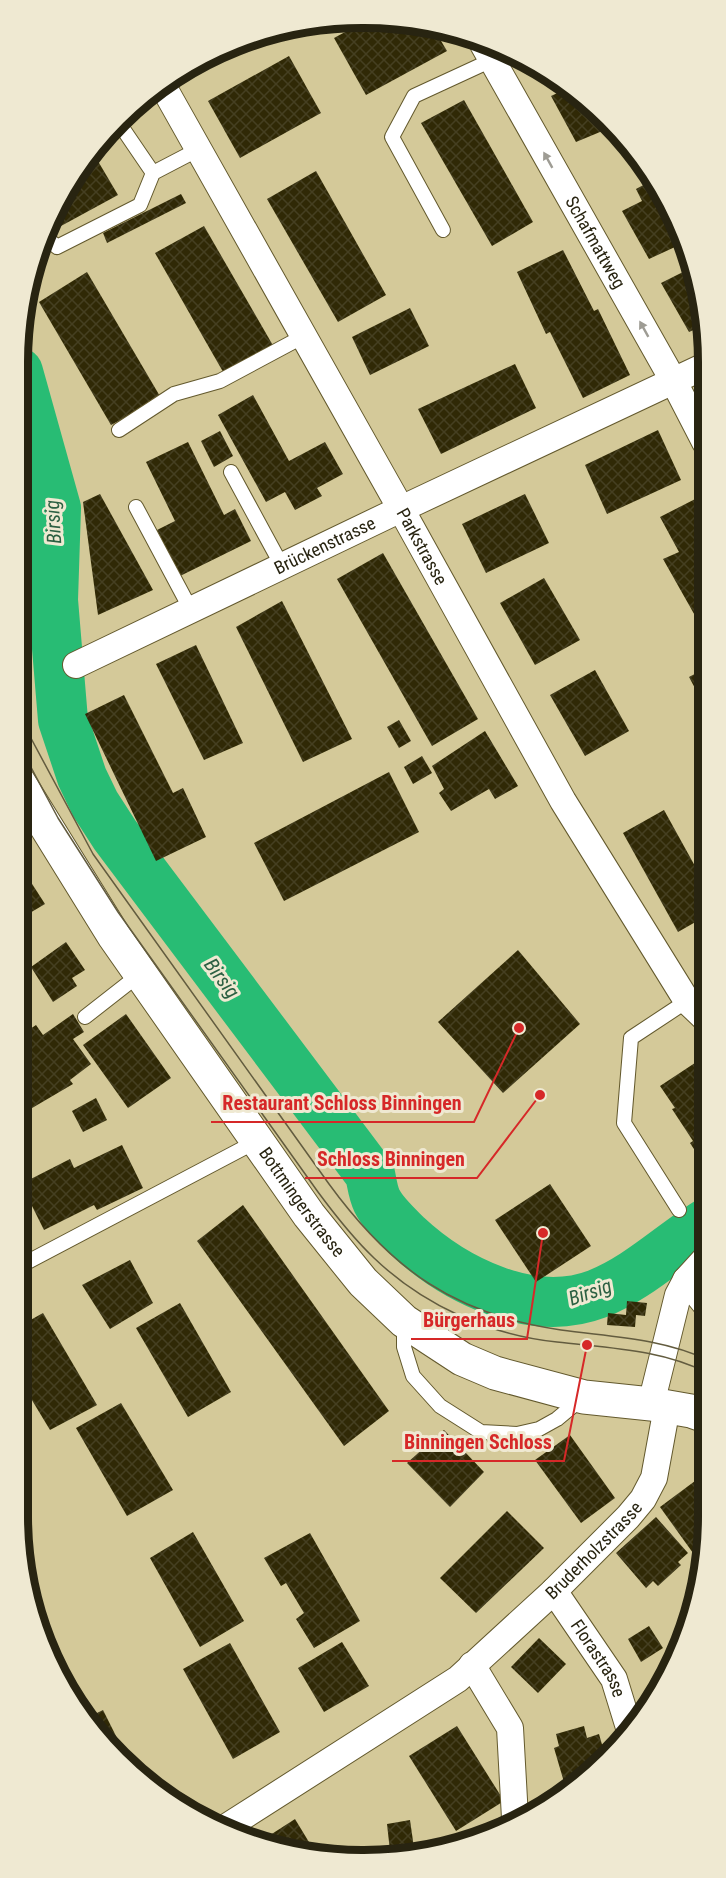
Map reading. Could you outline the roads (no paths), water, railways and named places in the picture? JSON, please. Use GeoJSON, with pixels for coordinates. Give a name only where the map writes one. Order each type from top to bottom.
{"type":"FeatureCollection","features":[{"type":"Feature","properties":{"kind":"main road","name":"Bottmingerstrasse"},"geometry":{"type":"LineString","coordinates":[[28,797],[114,936],[257,1141],[337,1251],[363,1282],[404,1321],[462,1359],[534,1385],[584,1397],[659,1406],[698,1415]]}},
{"type":"Feature","properties":{"kind":"street","name":"Schafmattweg"},"geometry":{"type":"LineString","coordinates":[[489,53],[698,428]]}},
{"type":"Feature","properties":{"kind":"street","name":"Parkstrasse"},"geometry":{"type":"LineString","coordinates":[[167,93],[562,801],[687,1001],[698,1011]]}},
{"type":"Feature","properties":{"kind":"street","name":"Brückenstrasse"},"geometry":{"type":"LineString","coordinates":[[76,665],[698,369]]}},
{"type":"Feature","properties":{"kind":"street","name":"Bruderholzstrasse"},"geometry":{"type":"LineString","coordinates":[[233,1823],[458,1679],[554,1591],[628,1517],[643,1498],[654,1478],[659,1406],[673,1309],[686,1280],[698,1267]]}},
{"type":"Feature","properties":{"kind":"street"},"geometry":{"type":"LineString","coordinates":[[686,1280],[698,1294]]}},
{"type":"Feature","properties":{"kind":"street","name":"Florastrasse"},"geometry":{"type":"LineString","coordinates":[[554,1591],[614,1679],[627,1720]]}},
{"type":"Feature","properties":{"kind":"street"},"geometry":{"type":"LineString","coordinates":[[472,1665],[510,1728],[515,1813]]}},
{"type":"Feature","properties":{"kind":"lane"},"geometry":{"type":"LineString","coordinates":[[442,230],[392,137],[414,96],[487,52]]}},
{"type":"Feature","properties":{"kind":"lane"},"geometry":{"type":"LineString","coordinates":[[123,129],[153,173]]}},
{"type":"Feature","properties":{"kind":"lane"},"geometry":{"type":"LineString","coordinates":[[51,242],[57,247],[140,205],[153,173],[199,149]]}},
{"type":"Feature","properties":{"kind":"lane"},"geometry":{"type":"LineString","coordinates":[[119,430],[174,394],[220,381],[304,336]]}},
{"type":"Feature","properties":{"kind":"lane"},"geometry":{"type":"LineString","coordinates":[[231,472],[282,566]]}},
{"type":"Feature","properties":{"kind":"lane"},"geometry":{"type":"LineString","coordinates":[[136,507],[191,610]]}},
{"type":"Feature","properties":{"kind":"lane"},"geometry":{"type":"LineString","coordinates":[[85,1017],[140,974]]}},
{"type":"Feature","properties":{"kind":"lane"},"geometry":{"type":"LineString","coordinates":[[679,1210],[624,1123],[632,1038],[687,1001]]}},
{"type":"Feature","properties":{"kind":"lane"},"geometry":{"type":"LineString","coordinates":[[28,1262],[257,1141]]}},
{"type":"Feature","properties":{"kind":"lane"},"geometry":{"type":"LineString","coordinates":[[404,1321],[404,1347],[413,1376],[440,1406],[481,1432],[517,1434],[539,1428],[557,1419],[584,1397]]}},
{"type":"Feature","properties":{"kind":"waterway","name":"Birsig"},"geometry":{"type":"LineString","coordinates":[[28,408],[56,508],[53,600],[63,720],[82,777],[95,804],[115,835],[370,1174],[376,1198],[386,1214],[425,1251],[470,1280],[495,1291],[546,1302],[572,1300],[597,1294],[612,1287],[640,1271],[698,1229]]}},
{"type":"Feature","properties":{"kind":"tram line"},"geometry":{"type":"LineString","coordinates":[[28,733],[93,854],[329,1184],[376,1241],[428,1283],[457,1300],[489,1313],[523,1323],[561,1330],[654,1343],[698,1356]]}},
{"type":"Feature","properties":{"kind":"tram line"},"geometry":{"type":"LineString","coordinates":[[28,762],[58,818],[118,912],[318,1192],[344,1226],[374,1258],[414,1290],[458,1315],[482,1325],[532,1338],[653,1354],[698,1369]]}},
{"type":"Feature","properties":{"kind":"place","name":"Restaurant Schloss Binningen"},"geometry":{"type":"Point","coordinates":[519,1028]}},
{"type":"Feature","properties":{"kind":"place","name":"Schloss Binningen"},"geometry":{"type":"Point","coordinates":[540,1095]}},
{"type":"Feature","properties":{"kind":"place","name":"Bürgerhaus"},"geometry":{"type":"Point","coordinates":[543,1233]}},
{"type":"Feature","properties":{"kind":"place","name":"Binningen Schloss"},"geometry":{"type":"Point","coordinates":[587,1345]}}]}
